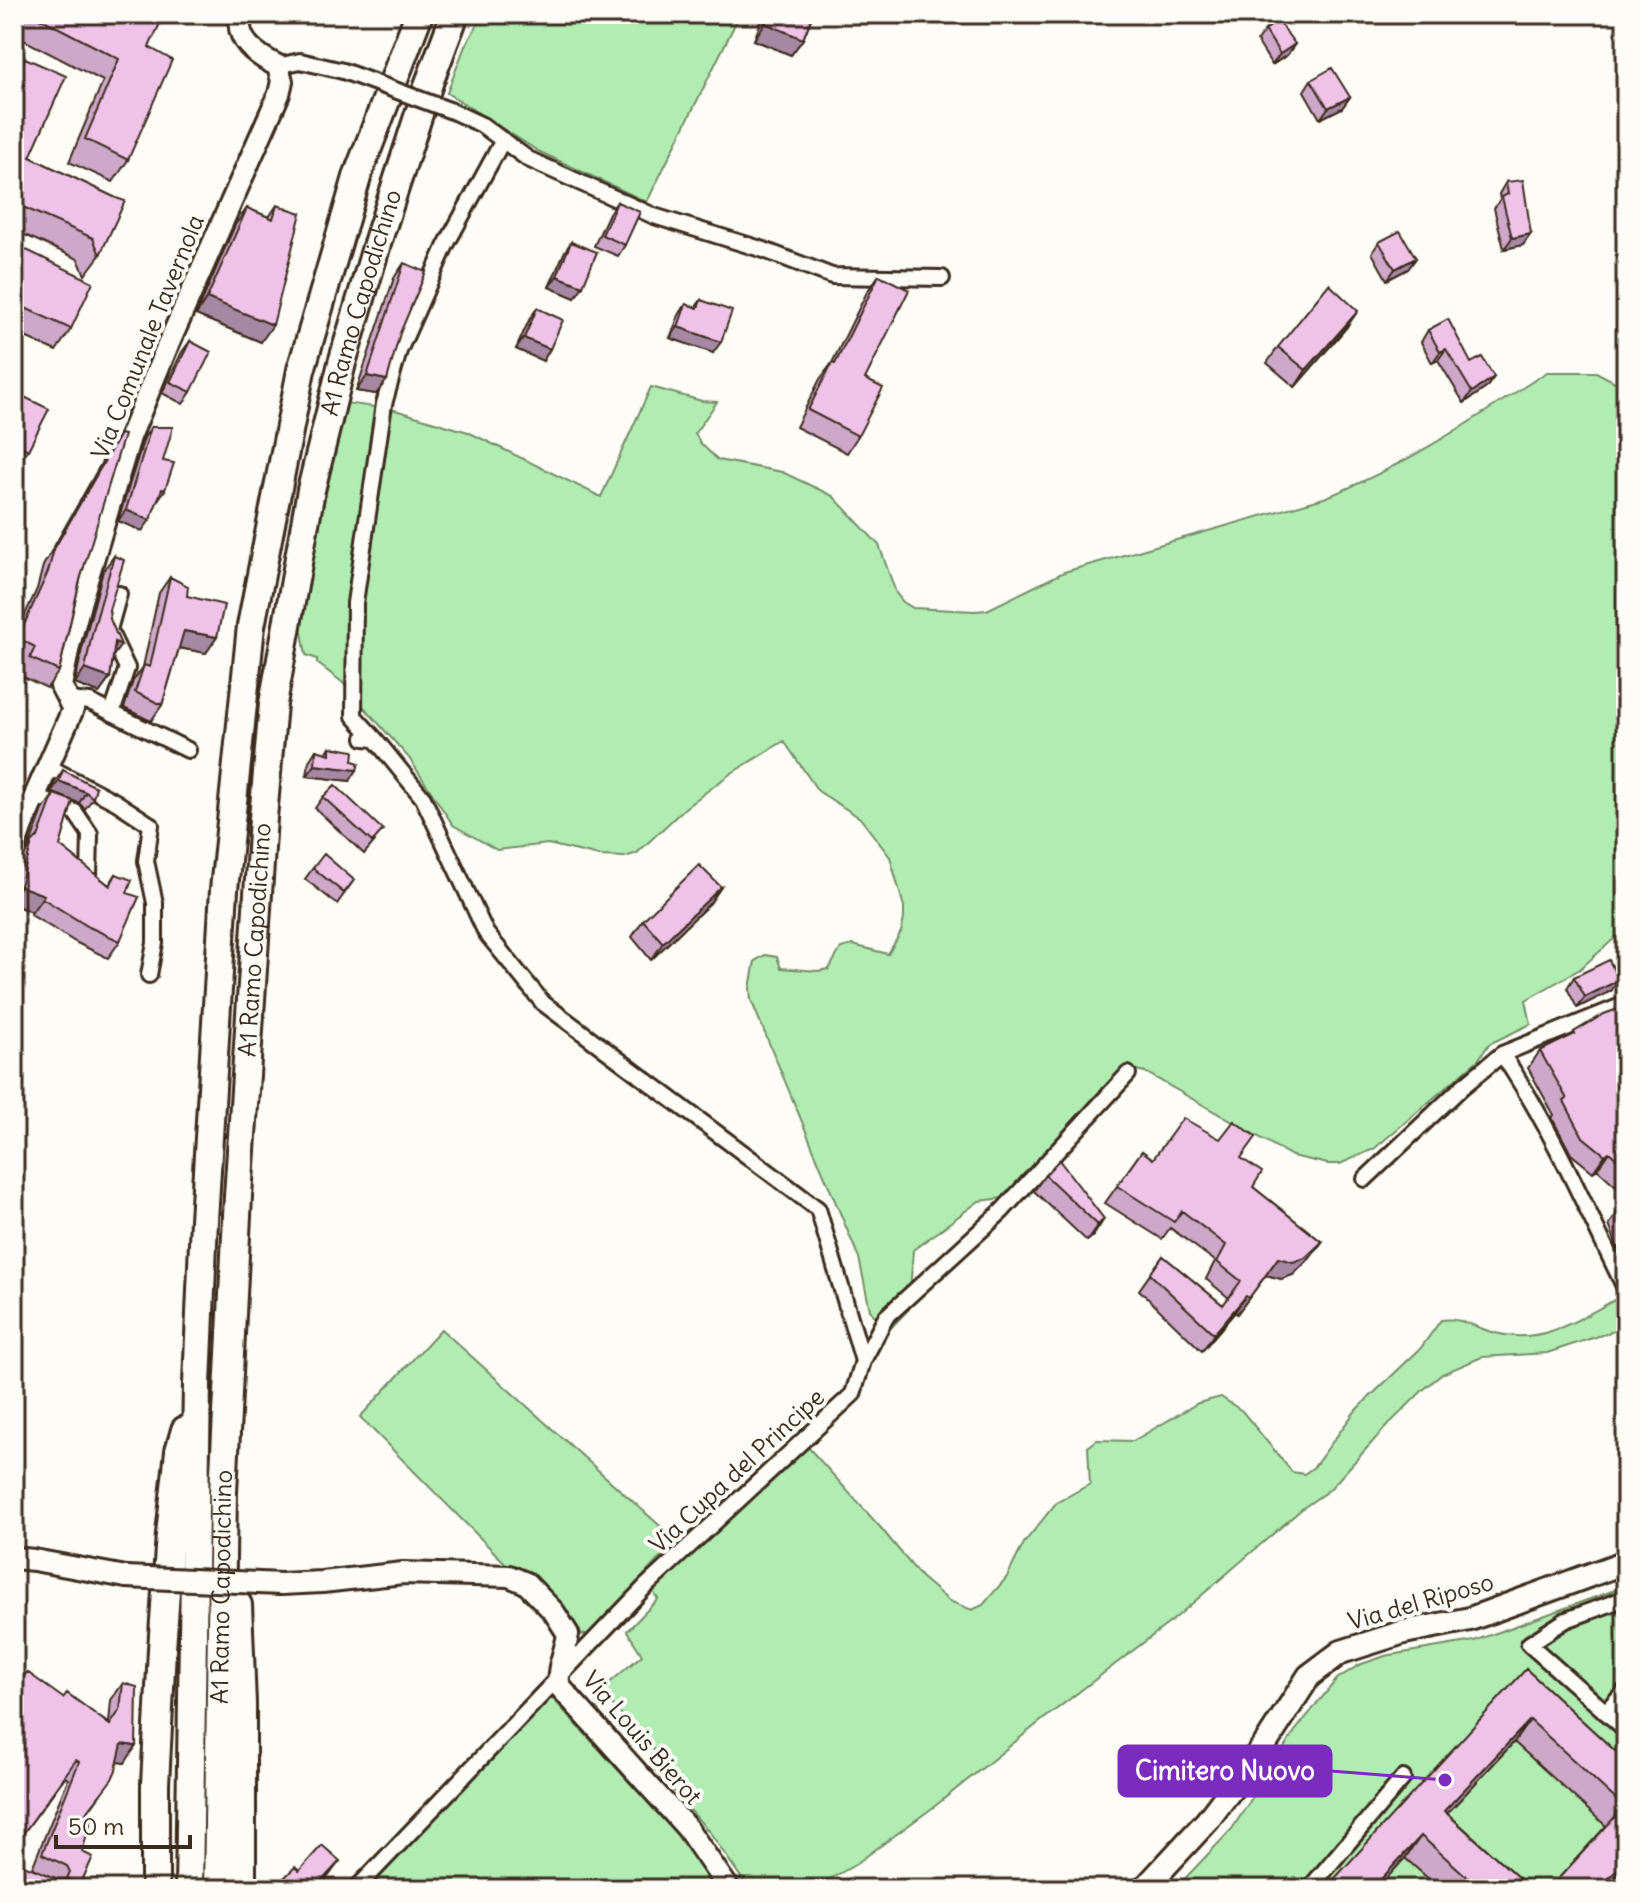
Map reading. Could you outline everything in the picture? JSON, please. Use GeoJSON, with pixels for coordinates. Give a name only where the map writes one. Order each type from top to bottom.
{"type":"FeatureCollection","features":[{"type":"Feature","properties":{"kind":"highway","name":"A1 Ramo Capodichino"},"geometry":{"type":"LineString","coordinates":[[189,1889],[197,1384],[204,1204],[224,890],[251,626],[301,370],[358,174],[419,14]]}},
{"type":"Feature","properties":{"kind":"highway","name":"A1 Ramo Capodichino"},"geometry":{"type":"LineString","coordinates":[[217,1889],[223,1492],[238,1196],[273,704],[311,490],[342,363],[379,237],[455,14]]}},
{"type":"Feature","properties":{"kind":"highway"},"geometry":{"type":"LineString","coordinates":[[155,1889],[155,1784],[170,1534],[179,1451],[197,1384]]}},
{"type":"Feature","properties":{"kind":"highway"},"geometry":{"type":"LineString","coordinates":[[223,1492],[235,1553],[242,1689],[242,1889]]}},
{"type":"Feature","properties":{"kind":"main road","name":"Via del Riposo"},"geometry":{"type":"LineString","coordinates":[[1144,1889],[1207,1821],[1266,1743],[1309,1676],[1341,1652],[1404,1632],[1470,1619],[1626,1562]]}},
{"type":"Feature","properties":{"kind":"street"},"geometry":{"type":"LineString","coordinates":[[241,14],[241,36],[251,48],[278,66],[300,61],[343,71],[452,111],[482,125],[528,159],[654,216],[764,250],[832,276],[942,278]]}},
{"type":"Feature","properties":{"kind":"street","name":"Via Comunale Tavernola"},"geometry":{"type":"LineString","coordinates":[[14,849],[73,709],[61,686],[69,646],[130,437],[279,94],[282,81],[278,66]]}},
{"type":"Feature","properties":{"kind":"street"},"geometry":{"type":"LineString","coordinates":[[503,140],[446,245],[399,351],[384,404],[355,603],[354,716],[370,739],[423,798],[486,933],[543,1003],[818,1209],[863,1361]]}},
{"type":"Feature","properties":{"kind":"street"},"geometry":{"type":"LineString","coordinates":[[112,713],[127,668],[109,630],[119,594]]}},
{"type":"Feature","properties":{"kind":"street"},"geometry":{"type":"LineString","coordinates":[[69,700],[90,702],[188,750]]}},
{"type":"Feature","properties":{"kind":"street"},"geometry":{"type":"LineString","coordinates":[[49,767],[116,802],[151,825],[146,861],[155,903],[155,943],[149,975]]}},
{"type":"Feature","properties":{"kind":"street"},"geometry":{"type":"LineString","coordinates":[[36,797],[75,812],[90,834],[89,875]]}},
{"type":"Feature","properties":{"kind":"street"},"geometry":{"type":"LineString","coordinates":[[1365,1179],[1462,1087],[1502,1054],[1626,1004]]}},
{"type":"Feature","properties":{"kind":"street"},"geometry":{"type":"LineString","coordinates":[[1502,1054],[1558,1150],[1626,1290]]}},
{"type":"Feature","properties":{"kind":"street","name":"Via Cupa del Principe"},"geometry":{"type":"LineString","coordinates":[[356,1889],[645,1587],[853,1394],[863,1361],[886,1317],[1002,1211],[1128,1074]]}},
{"type":"Feature","properties":{"kind":"street","name":"Via Louis Bierot"},"geometry":{"type":"LineString","coordinates":[[14,1558],[126,1577],[281,1584],[403,1573],[509,1576],[526,1583],[554,1612],[568,1634],[557,1677],[560,1687],[687,1828],[729,1889]]}},
{"type":"Feature","properties":{"kind":"street"},"geometry":{"type":"LineString","coordinates":[[1626,1598],[1566,1620],[1529,1644],[1626,1730]]}},
{"type":"Feature","properties":{"kind":"street"},"geometry":{"type":"LineString","coordinates":[[1605,1712],[1626,1690]]}},
{"type":"Feature","properties":{"kind":"street"},"geometry":{"type":"LineString","coordinates":[[1309,1889],[1403,1778]]}},
{"type":"Feature","properties":{"kind":"green space"},"geometry":{"type":"Polygon","coordinates":[[[484,14],[740,14],[647,202],[538,151],[447,93],[465,46],[484,14]]]}},
{"type":"Feature","properties":{"kind":"green space"},"geometry":{"type":"Polygon","coordinates":[[[1547,372],[1596,372],[1626,385],[1626,933],[1616,937],[1580,969],[1526,1000],[1531,1024],[1489,1044],[1478,1060],[1374,1149],[1340,1164],[1292,1156],[1145,1072],[1123,1067],[1018,1183],[1030,1195],[979,1201],[913,1250],[909,1309],[887,1332],[870,1310],[859,1258],[751,1000],[750,988],[755,961],[765,955],[777,957],[781,968],[818,971],[829,969],[841,948],[853,945],[888,954],[901,932],[904,907],[890,857],[860,818],[818,791],[784,741],[730,774],[685,808],[637,853],[625,857],[599,856],[548,844],[497,850],[453,825],[409,758],[342,682],[317,663],[317,659],[306,655],[299,615],[346,403],[395,410],[468,432],[601,497],[651,387],[717,402],[695,433],[700,443],[718,460],[782,472],[833,496],[879,545],[896,593],[913,608],[975,611],[987,610],[1064,572],[1324,498],[1354,486],[1411,457],[1547,372]]]}},
{"type":"Feature","properties":{"kind":"green space"},"geometry":{"type":"Polygon","coordinates":[[[1620,1297],[1626,1310],[1626,1327],[1547,1353],[1482,1357],[1442,1374],[1386,1427],[1329,1490],[1303,1508],[1173,1620],[935,1806],[853,1866],[812,1889],[749,1889],[711,1834],[654,1768],[662,1759],[600,1691],[642,1655],[627,1631],[658,1599],[650,1588],[772,1474],[808,1447],[921,1577],[949,1601],[972,1610],[983,1605],[1007,1577],[1024,1543],[1056,1503],[1090,1484],[1088,1447],[1097,1440],[1133,1441],[1198,1403],[1221,1397],[1242,1411],[1292,1472],[1304,1474],[1314,1467],[1356,1410],[1420,1349],[1441,1320],[1462,1321],[1495,1333],[1529,1336],[1560,1328],[1620,1297]]]}},
{"type":"Feature","properties":{"kind":"green space"},"geometry":{"type":"Polygon","coordinates":[[[441,1329],[678,1542],[590,1634],[582,1635],[563,1608],[512,1570],[360,1417],[441,1329]]]}},
{"type":"Feature","properties":{"kind":"green space"},"geometry":{"type":"Polygon","coordinates":[[[1626,1586],[1626,1889],[1175,1889],[1232,1829],[1295,1731],[1337,1679],[1359,1665],[1385,1656],[1474,1641],[1626,1586]]]}},
{"type":"Feature","properties":{"kind":"green space"},"geometry":{"type":"Polygon","coordinates":[[[550,1692],[553,1699],[674,1831],[718,1889],[361,1889],[550,1692]]]}},
{"type":"Feature","properties":{"kind":"building"},"geometry":{"type":"Polygon","coordinates":[[[32,14],[164,15],[149,47],[172,60],[128,160],[85,139],[119,59],[32,14]]]}},
{"type":"Feature","properties":{"kind":"building"},"geometry":{"type":"Polygon","coordinates":[[[769,14],[813,14],[803,39],[765,23],[769,14]]]}},
{"type":"Feature","properties":{"kind":"building"},"geometry":{"type":"Polygon","coordinates":[[[1278,21],[1295,44],[1280,54],[1265,30],[1278,21]]]}},
{"type":"Feature","properties":{"kind":"building"},"geometry":{"type":"Polygon","coordinates":[[[25,58],[66,76],[30,157],[125,201],[100,255],[93,238],[14,203],[14,82],[25,58]]]}},
{"type":"Feature","properties":{"kind":"building"},"geometry":{"type":"Polygon","coordinates":[[[1332,68],[1350,97],[1328,108],[1311,80],[1332,68]]]}},
{"type":"Feature","properties":{"kind":"building"},"geometry":{"type":"Polygon","coordinates":[[[1523,180],[1531,234],[1512,238],[1502,197],[1508,194],[1506,182],[1523,180]]]}},
{"type":"Feature","properties":{"kind":"building"},"geometry":{"type":"Polygon","coordinates":[[[617,202],[640,212],[625,245],[602,235],[617,202]]]}},
{"type":"Feature","properties":{"kind":"building"},"geometry":{"type":"Polygon","coordinates":[[[277,205],[301,213],[273,325],[207,298],[247,208],[273,219],[277,205]]]}},
{"type":"Feature","properties":{"kind":"building"},"geometry":{"type":"Polygon","coordinates":[[[1400,231],[1416,258],[1395,269],[1379,242],[1400,231]]]}},
{"type":"Feature","properties":{"kind":"building"},"geometry":{"type":"Polygon","coordinates":[[[571,242],[597,252],[583,286],[557,276],[571,242]]]}},
{"type":"Feature","properties":{"kind":"building"},"geometry":{"type":"Polygon","coordinates":[[[14,244],[93,282],[71,329],[14,303],[14,244]]]}},
{"type":"Feature","properties":{"kind":"building"},"geometry":{"type":"Polygon","coordinates":[[[404,263],[426,272],[400,333],[387,380],[367,376],[404,263]]]}},
{"type":"Feature","properties":{"kind":"building"},"geometry":{"type":"Polygon","coordinates":[[[879,275],[909,290],[865,379],[883,388],[858,436],[808,410],[832,363],[835,364],[879,275]]]}},
{"type":"Feature","properties":{"kind":"building"},"geometry":{"type":"Polygon","coordinates":[[[1329,284],[1358,311],[1306,370],[1278,347],[1329,284]]]}},
{"type":"Feature","properties":{"kind":"building"},"geometry":{"type":"Polygon","coordinates":[[[701,300],[732,311],[721,342],[678,327],[686,304],[698,308],[701,300]]]}},
{"type":"Feature","properties":{"kind":"building"},"geometry":{"type":"Polygon","coordinates":[[[537,308],[563,320],[550,349],[524,338],[537,308]]]}},
{"type":"Feature","properties":{"kind":"building"},"geometry":{"type":"Polygon","coordinates":[[[1448,319],[1471,363],[1482,357],[1494,377],[1472,392],[1446,349],[1440,352],[1428,330],[1448,319]]]}},
{"type":"Feature","properties":{"kind":"building"},"geometry":{"type":"Polygon","coordinates":[[[190,341],[211,352],[191,392],[170,382],[190,341]]]}},
{"type":"Feature","properties":{"kind":"building"},"geometry":{"type":"Polygon","coordinates":[[[14,392],[49,409],[28,450],[21,446],[14,461],[14,392]]]}},
{"type":"Feature","properties":{"kind":"building"},"geometry":{"type":"Polygon","coordinates":[[[151,427],[173,427],[163,461],[174,463],[150,520],[126,510],[151,427]]]}},
{"type":"Feature","properties":{"kind":"building"},"geometry":{"type":"Polygon","coordinates":[[[120,434],[124,435],[80,580],[59,671],[30,658],[35,647],[18,638],[48,572],[54,549],[120,434]]]}},
{"type":"Feature","properties":{"kind":"building"},"geometry":{"type":"Polygon","coordinates":[[[114,556],[124,560],[109,610],[121,645],[115,642],[110,678],[85,669],[114,556]]]}},
{"type":"Feature","properties":{"kind":"building"},"geometry":{"type":"Polygon","coordinates":[[[170,577],[188,586],[187,596],[224,605],[217,637],[184,631],[162,705],[135,692],[144,665],[150,667],[170,577]]]}},
{"type":"Feature","properties":{"kind":"building"},"geometry":{"type":"Polygon","coordinates":[[[330,747],[354,751],[353,761],[359,763],[357,770],[315,765],[316,750],[330,754],[330,747]]]}},
{"type":"Feature","properties":{"kind":"building"},"geometry":{"type":"Polygon","coordinates":[[[63,770],[96,787],[93,798],[59,781],[63,770]]]}},
{"type":"Feature","properties":{"kind":"building"},"geometry":{"type":"Polygon","coordinates":[[[335,785],[383,830],[372,842],[323,797],[335,785]]]}},
{"type":"Feature","properties":{"kind":"building"},"geometry":{"type":"Polygon","coordinates":[[[54,794],[73,801],[60,846],[110,886],[116,874],[132,880],[127,893],[139,897],[120,941],[89,927],[42,898],[44,895],[20,886],[32,843],[38,837],[54,794]]]}},
{"type":"Feature","properties":{"kind":"building"},"geometry":{"type":"Polygon","coordinates":[[[324,854],[354,880],[344,893],[313,868],[324,854]]]}},
{"type":"Feature","properties":{"kind":"building"},"geometry":{"type":"Polygon","coordinates":[[[699,865],[721,887],[663,943],[643,920],[699,865]]]}},
{"type":"Feature","properties":{"kind":"building"},"geometry":{"type":"Polygon","coordinates":[[[1609,960],[1619,980],[1585,997],[1574,977],[1609,960]]]}},
{"type":"Feature","properties":{"kind":"building"},"geometry":{"type":"Polygon","coordinates":[[[1626,1006],[1626,1167],[1609,1152],[1605,1155],[1583,1137],[1564,1101],[1567,1099],[1540,1051],[1575,1034],[1604,1014],[1626,1006]]]}},
{"type":"Feature","properties":{"kind":"building"},"geometry":{"type":"Polygon","coordinates":[[[1183,1118],[1220,1139],[1234,1121],[1256,1137],[1241,1158],[1262,1172],[1253,1187],[1322,1242],[1305,1258],[1293,1262],[1278,1258],[1249,1298],[1246,1296],[1214,1334],[1150,1274],[1163,1256],[1223,1305],[1241,1281],[1217,1262],[1226,1245],[1182,1211],[1174,1222],[1117,1186],[1142,1151],[1153,1159],[1183,1118]]]}},
{"type":"Feature","properties":{"kind":"building"},"geometry":{"type":"Polygon","coordinates":[[[1059,1160],[1104,1219],[1098,1225],[1045,1175],[1059,1160]]]}},
{"type":"Feature","properties":{"kind":"building"},"geometry":{"type":"Polygon","coordinates":[[[1526,1669],[1626,1761],[1626,1860],[1599,1889],[1549,1889],[1624,1807],[1530,1720],[1444,1811],[1531,1889],[1481,1889],[1421,1836],[1372,1889],[1325,1889],[1526,1669]]]}},
{"type":"Feature","properties":{"kind":"building"},"geometry":{"type":"Polygon","coordinates":[[[27,1672],[63,1698],[67,1693],[110,1725],[120,1710],[123,1683],[137,1687],[136,1746],[122,1744],[112,1779],[86,1813],[92,1817],[82,1852],[93,1857],[80,1885],[67,1878],[70,1872],[67,1866],[42,1854],[79,1762],[76,1760],[17,1842],[14,1840],[14,1690],[27,1672]]]}},
{"type":"Feature","properties":{"kind":"building"},"geometry":{"type":"Polygon","coordinates":[[[322,1845],[340,1861],[316,1887],[318,1889],[290,1889],[281,1881],[295,1867],[299,1871],[322,1845]]]}},
{"type":"Feature","properties":{"kind":"building"},"geometry":{"type":"Polygon","coordinates":[[[14,1861],[81,1886],[79,1889],[14,1889],[14,1861]]]}},
{"type":"Feature","properties":{"kind":"place","name":"Cimitero Nuovo"},"geometry":{"type":"Point","coordinates":[1445,1780]}}]}
